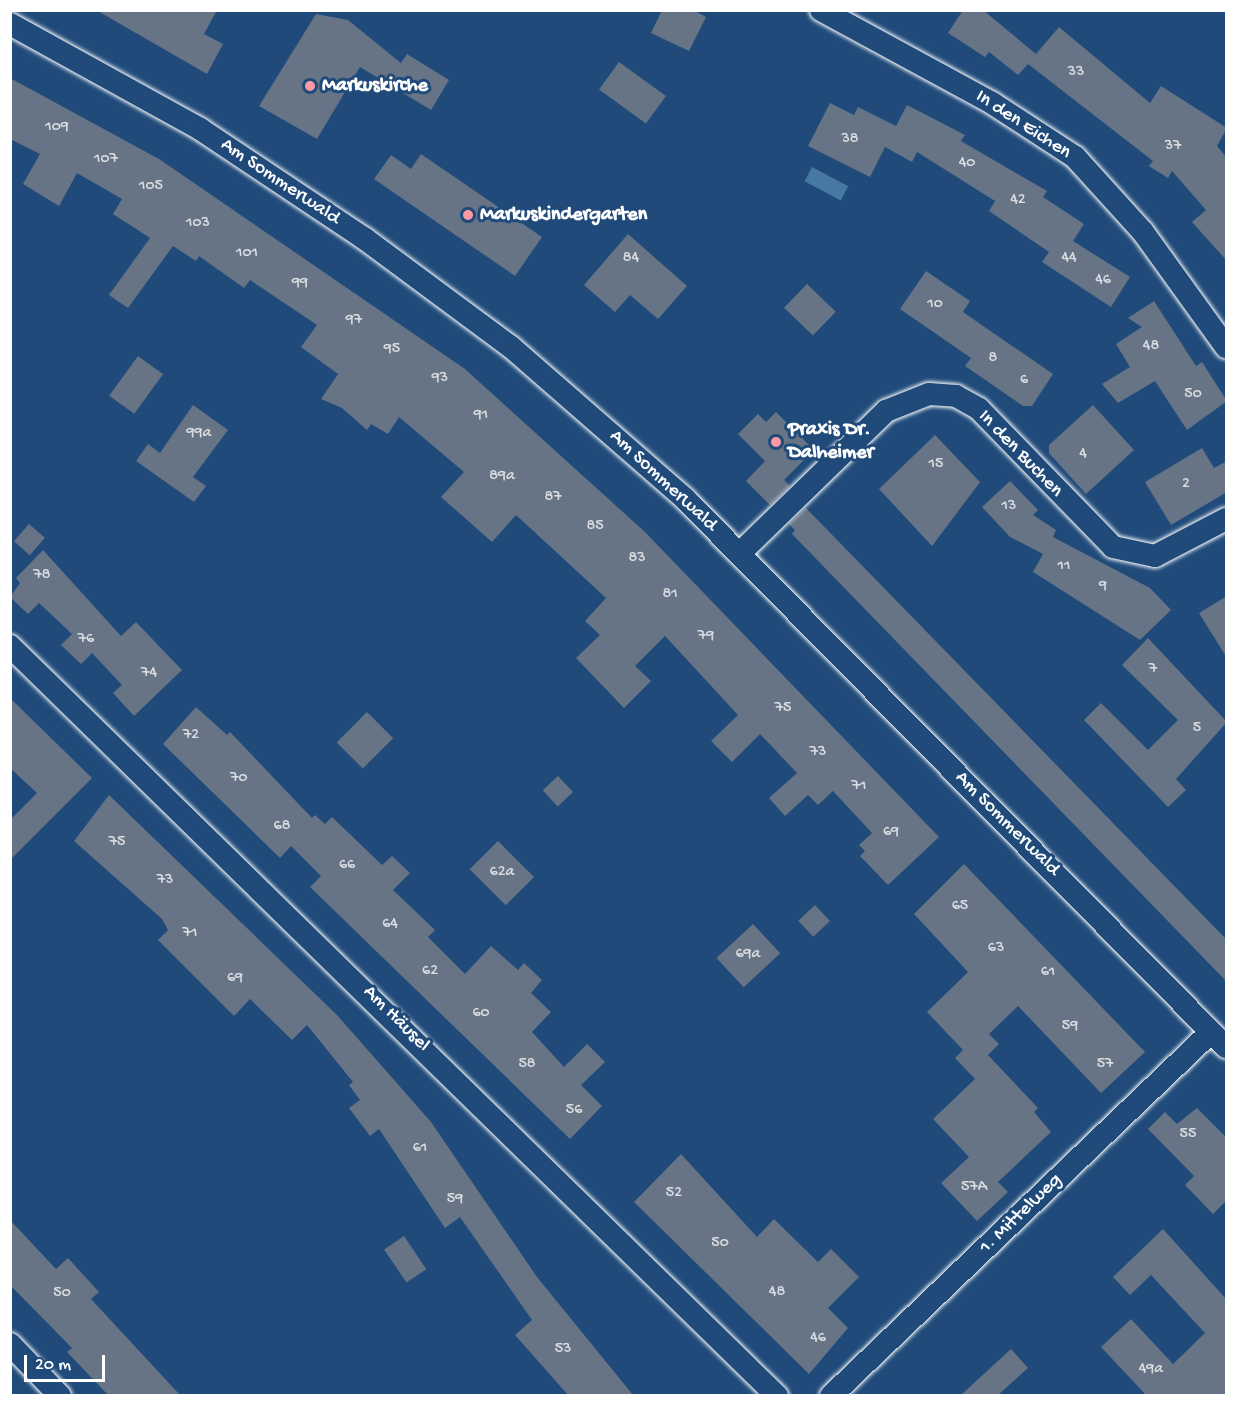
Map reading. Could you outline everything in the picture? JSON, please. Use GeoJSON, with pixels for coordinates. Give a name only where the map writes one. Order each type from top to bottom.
{"type":"FeatureCollection","features":[{"type":"Feature","properties":{"kind":"street","name":"In den Eichen"},"geometry":{"type":"LineString","coordinates":[[821,10],[945,76],[1075,157],[1143,232],[1227,347]]}},
{"type":"Feature","properties":{"kind":"street","name":"Am Sommerwald"},"geometry":{"type":"LineString","coordinates":[[10,24],[200,129],[364,239],[519,354],[740,553],[1219,1039]]}},
{"type":"Feature","properties":{"kind":"street","name":"In den Buchen"},"geometry":{"type":"LineString","coordinates":[[740,553],[886,411],[929,394],[956,396],[979,409],[1113,547],[1155,556],[1227,519]]}},
{"type":"Feature","properties":{"kind":"street","name":"Am Häusel"},"geometry":{"type":"LineString","coordinates":[[10,646],[777,1395]]}},
{"type":"Feature","properties":{"kind":"street","name":"1. Mittelweg"},"geometry":{"type":"LineString","coordinates":[[831,1395],[1219,1039]]}},
{"type":"Feature","properties":{"kind":"street"},"geometry":{"type":"LineString","coordinates":[[13,1352],[60,1395]]}},
{"type":"Feature","properties":{"kind":"water"},"geometry":{"type":"Polygon","coordinates":[[[812,167],[848,186],[841,200],[804,181],[812,167]]]}},
{"type":"Feature","properties":{"kind":"building"},"geometry":{"type":"Polygon","coordinates":[[[96,10],[217,10],[204,34],[223,44],[207,74],[96,10]]]}},
{"type":"Feature","properties":{"kind":"building"},"geometry":{"type":"Polygon","coordinates":[[[662,10],[693,10],[706,17],[689,51],[651,33],[662,10]]]}},
{"type":"Feature","properties":{"kind":"building"},"geometry":{"type":"Polygon","coordinates":[[[963,10],[983,10],[1036,54],[1059,27],[1150,103],[1161,86],[1227,128],[1217,146],[1227,158],[1227,261],[1192,222],[1206,210],[1172,171],[1168,178],[1149,166],[1153,161],[1028,64],[1018,75],[989,52],[985,57],[948,33],[963,10]]]}},
{"type":"Feature","properties":{"kind":"building","name":"Markuskirche"},"geometry":{"type":"Polygon","coordinates":[[[316,14],[348,20],[401,63],[407,54],[449,80],[431,110],[360,67],[317,139],[259,106],[316,14]]]}},
{"type":"Feature","properties":{"kind":"building"},"geometry":{"type":"Polygon","coordinates":[[[619,62],[666,96],[646,124],[599,90],[619,62]]]}},
{"type":"Feature","properties":{"kind":"building"},"geometry":{"type":"Polygon","coordinates":[[[10,78],[159,159],[465,369],[645,532],[939,837],[888,885],[860,856],[865,851],[859,845],[872,833],[833,791],[818,805],[808,795],[785,816],[769,798],[797,773],[760,734],[732,762],[711,741],[738,715],[665,636],[635,666],[651,681],[624,708],[576,658],[600,635],[585,621],[606,598],[516,515],[492,542],[441,497],[464,472],[399,417],[388,434],[371,424],[367,430],[342,408],[321,399],[338,374],[301,347],[317,325],[250,280],[244,288],[199,256],[196,261],[173,246],[128,308],[109,295],[150,238],[113,214],[122,199],[77,173],[59,206],[23,184],[40,154],[10,139],[10,78]]]}},
{"type":"Feature","properties":{"kind":"building"},"geometry":{"type":"Polygon","coordinates":[[[830,103],[854,115],[858,107],[896,126],[907,105],[965,135],[961,141],[1047,191],[1043,197],[1084,224],[1073,241],[1130,277],[1111,307],[1042,262],[1049,252],[989,211],[995,201],[917,152],[912,162],[885,147],[870,177],[808,146],[830,103]]]}},
{"type":"Feature","properties":{"kind":"building","name":"Markuskindergarten"},"geometry":{"type":"Polygon","coordinates":[[[421,154],[542,237],[515,276],[374,179],[391,155],[411,169],[421,154]]]}},
{"type":"Feature","properties":{"kind":"building"},"geometry":{"type":"Polygon","coordinates":[[[628,234],[687,286],[658,319],[630,295],[615,312],[584,285],[628,234]]]}},
{"type":"Feature","properties":{"kind":"building"},"geometry":{"type":"Polygon","coordinates":[[[926,271],[970,301],[963,312],[1053,374],[1032,406],[1023,406],[965,366],[971,358],[900,309],[926,271]]]}},
{"type":"Feature","properties":{"kind":"building"},"geometry":{"type":"Polygon","coordinates":[[[807,284],[836,312],[813,336],[784,308],[807,284]]]}},
{"type":"Feature","properties":{"kind":"building"},"geometry":{"type":"Polygon","coordinates":[[[1154,301],[1196,366],[1202,362],[1227,401],[1187,430],[1155,381],[1118,403],[1102,384],[1130,367],[1116,344],[1142,327],[1128,318],[1154,301]]]}},
{"type":"Feature","properties":{"kind":"building"},"geometry":{"type":"Polygon","coordinates":[[[138,356],[163,374],[134,414],[109,396],[138,356]]]}},
{"type":"Feature","properties":{"kind":"building"},"geometry":{"type":"Polygon","coordinates":[[[193,405],[228,430],[193,477],[206,486],[194,502],[136,461],[148,444],[160,453],[193,405]]]}},
{"type":"Feature","properties":{"kind":"building"},"geometry":{"type":"Polygon","coordinates":[[[1093,405],[1134,450],[1086,494],[1049,453],[1049,445],[1093,405]]]}},
{"type":"Feature","properties":{"kind":"building","name":"Praxis Dr. Dalheimer"},"geometry":{"type":"Polygon","coordinates":[[[776,412],[814,450],[784,480],[790,486],[770,505],[746,481],[765,461],[738,434],[758,414],[766,422],[776,412]]]}},
{"type":"Feature","properties":{"kind":"building"},"geometry":{"type":"Polygon","coordinates":[[[935,435],[980,482],[932,546],[879,489],[935,435]]]}},
{"type":"Feature","properties":{"kind":"building"},"geometry":{"type":"Polygon","coordinates":[[[1202,448],[1214,468],[1227,461],[1227,492],[1171,525],[1145,482],[1202,448]]]}},
{"type":"Feature","properties":{"kind":"building"},"geometry":{"type":"Polygon","coordinates":[[[1010,481],[1038,510],[1033,515],[1056,530],[1053,537],[1150,588],[1171,610],[1140,640],[1033,572],[1043,554],[1010,537],[982,507],[1010,481]]]}},
{"type":"Feature","properties":{"kind":"building"},"geometry":{"type":"Polygon","coordinates":[[[806,508],[1227,940],[1227,982],[792,534],[795,530],[789,524],[806,508]]]}},
{"type":"Feature","properties":{"kind":"building"},"geometry":{"type":"Polygon","coordinates":[[[29,524],[45,538],[30,555],[14,541],[29,524]]]}},
{"type":"Feature","properties":{"kind":"building"},"geometry":{"type":"Polygon","coordinates":[[[43,550],[121,636],[136,622],[182,670],[134,716],[113,693],[122,685],[92,653],[81,664],[61,645],[72,634],[39,603],[28,614],[10,597],[20,583],[16,578],[43,550]]]}},
{"type":"Feature","properties":{"kind":"building"},"geometry":{"type":"Polygon","coordinates":[[[1227,596],[1227,658],[1199,613],[1227,596]]]}},
{"type":"Feature","properties":{"kind":"building"},"geometry":{"type":"Polygon","coordinates":[[[1148,638],[1227,722],[1176,779],[1186,790],[1168,807],[1084,720],[1101,703],[1148,750],[1178,720],[1122,665],[1148,638]]]}},
{"type":"Feature","properties":{"kind":"building"},"geometry":{"type":"Polygon","coordinates":[[[10,698],[92,778],[10,860],[10,820],[37,793],[10,768],[10,698]]]}},
{"type":"Feature","properties":{"kind":"building"},"geometry":{"type":"Polygon","coordinates":[[[196,707],[227,735],[230,732],[312,818],[315,815],[325,824],[332,817],[382,865],[392,856],[410,873],[393,890],[435,930],[428,937],[465,974],[491,946],[518,970],[524,963],[542,980],[531,993],[551,1012],[532,1032],[564,1067],[587,1044],[605,1062],[581,1085],[602,1106],[570,1139],[310,887],[321,876],[291,846],[280,858],[163,744],[196,707]]]}},
{"type":"Feature","properties":{"kind":"building"},"geometry":{"type":"Polygon","coordinates":[[[367,712],[393,738],[363,769],[337,742],[367,712]]]}},
{"type":"Feature","properties":{"kind":"building"},"geometry":{"type":"Polygon","coordinates":[[[558,776],[573,792],[558,806],[543,790],[558,776]]]}},
{"type":"Feature","properties":{"kind":"building"},"geometry":{"type":"Polygon","coordinates":[[[109,795],[337,1015],[431,1122],[537,1277],[633,1395],[568,1395],[515,1335],[532,1320],[460,1217],[445,1228],[379,1129],[370,1136],[349,1108],[360,1100],[349,1085],[353,1082],[307,1025],[292,1040],[250,999],[234,1016],[158,940],[168,930],[162,919],[74,841],[109,795]]]}},
{"type":"Feature","properties":{"kind":"building"},"geometry":{"type":"Polygon","coordinates":[[[498,841],[534,877],[506,905],[470,869],[498,841]]]}},
{"type":"Feature","properties":{"kind":"building"},"geometry":{"type":"Polygon","coordinates":[[[964,864],[1145,1052],[1101,1093],[1018,1006],[989,1034],[999,1044],[988,1055],[1038,1108],[1034,1112],[1051,1132],[998,1182],[1008,1192],[977,1221],[941,1183],[969,1157],[933,1119],[975,1079],[955,1058],[963,1050],[927,1012],[968,972],[914,914],[964,864]]]}},
{"type":"Feature","properties":{"kind":"building"},"geometry":{"type":"Polygon","coordinates":[[[815,905],[830,921],[813,937],[798,921],[815,905]]]}},
{"type":"Feature","properties":{"kind":"building"},"geometry":{"type":"Polygon","coordinates":[[[753,924],[780,953],[744,987],[716,958],[753,924]]]}},
{"type":"Feature","properties":{"kind":"building"},"geometry":{"type":"Polygon","coordinates":[[[1197,1108],[1227,1138],[1227,1200],[1213,1214],[1185,1185],[1194,1176],[1148,1129],[1165,1112],[1177,1124],[1197,1108]]]}},
{"type":"Feature","properties":{"kind":"building"},"geometry":{"type":"Polygon","coordinates":[[[681,1154],[757,1237],[774,1219],[818,1262],[831,1249],[859,1277],[828,1308],[848,1328],[809,1374],[634,1202],[681,1154]]]}},
{"type":"Feature","properties":{"kind":"building"},"geometry":{"type":"Polygon","coordinates":[[[10,1220],[56,1269],[68,1258],[99,1292],[91,1299],[180,1395],[108,1395],[67,1352],[72,1348],[10,1285],[10,1220]]]}},
{"type":"Feature","properties":{"kind":"building"},"geometry":{"type":"Polygon","coordinates":[[[1163,1229],[1227,1300],[1227,1395],[1146,1395],[1101,1347],[1131,1319],[1173,1364],[1205,1333],[1151,1275],[1130,1295],[1113,1277],[1163,1229]]]}},
{"type":"Feature","properties":{"kind":"building"},"geometry":{"type":"Polygon","coordinates":[[[404,1236],[426,1269],[406,1283],[384,1249],[404,1236]]]}},
{"type":"Feature","properties":{"kind":"building"},"geometry":{"type":"Polygon","coordinates":[[[1011,1349],[1028,1368],[998,1395],[961,1395],[1011,1349]]]}},
{"type":"Feature","properties":{"kind":"place","name":"Markuskirche"},"geometry":{"type":"Point","coordinates":[310,86]}},
{"type":"Feature","properties":{"kind":"place","name":"Markuskindergarten"},"geometry":{"type":"Point","coordinates":[468,215]}},
{"type":"Feature","properties":{"kind":"place","name":"Praxis Dr. Dalheimer"},"geometry":{"type":"Point","coordinates":[776,442]}}]}
